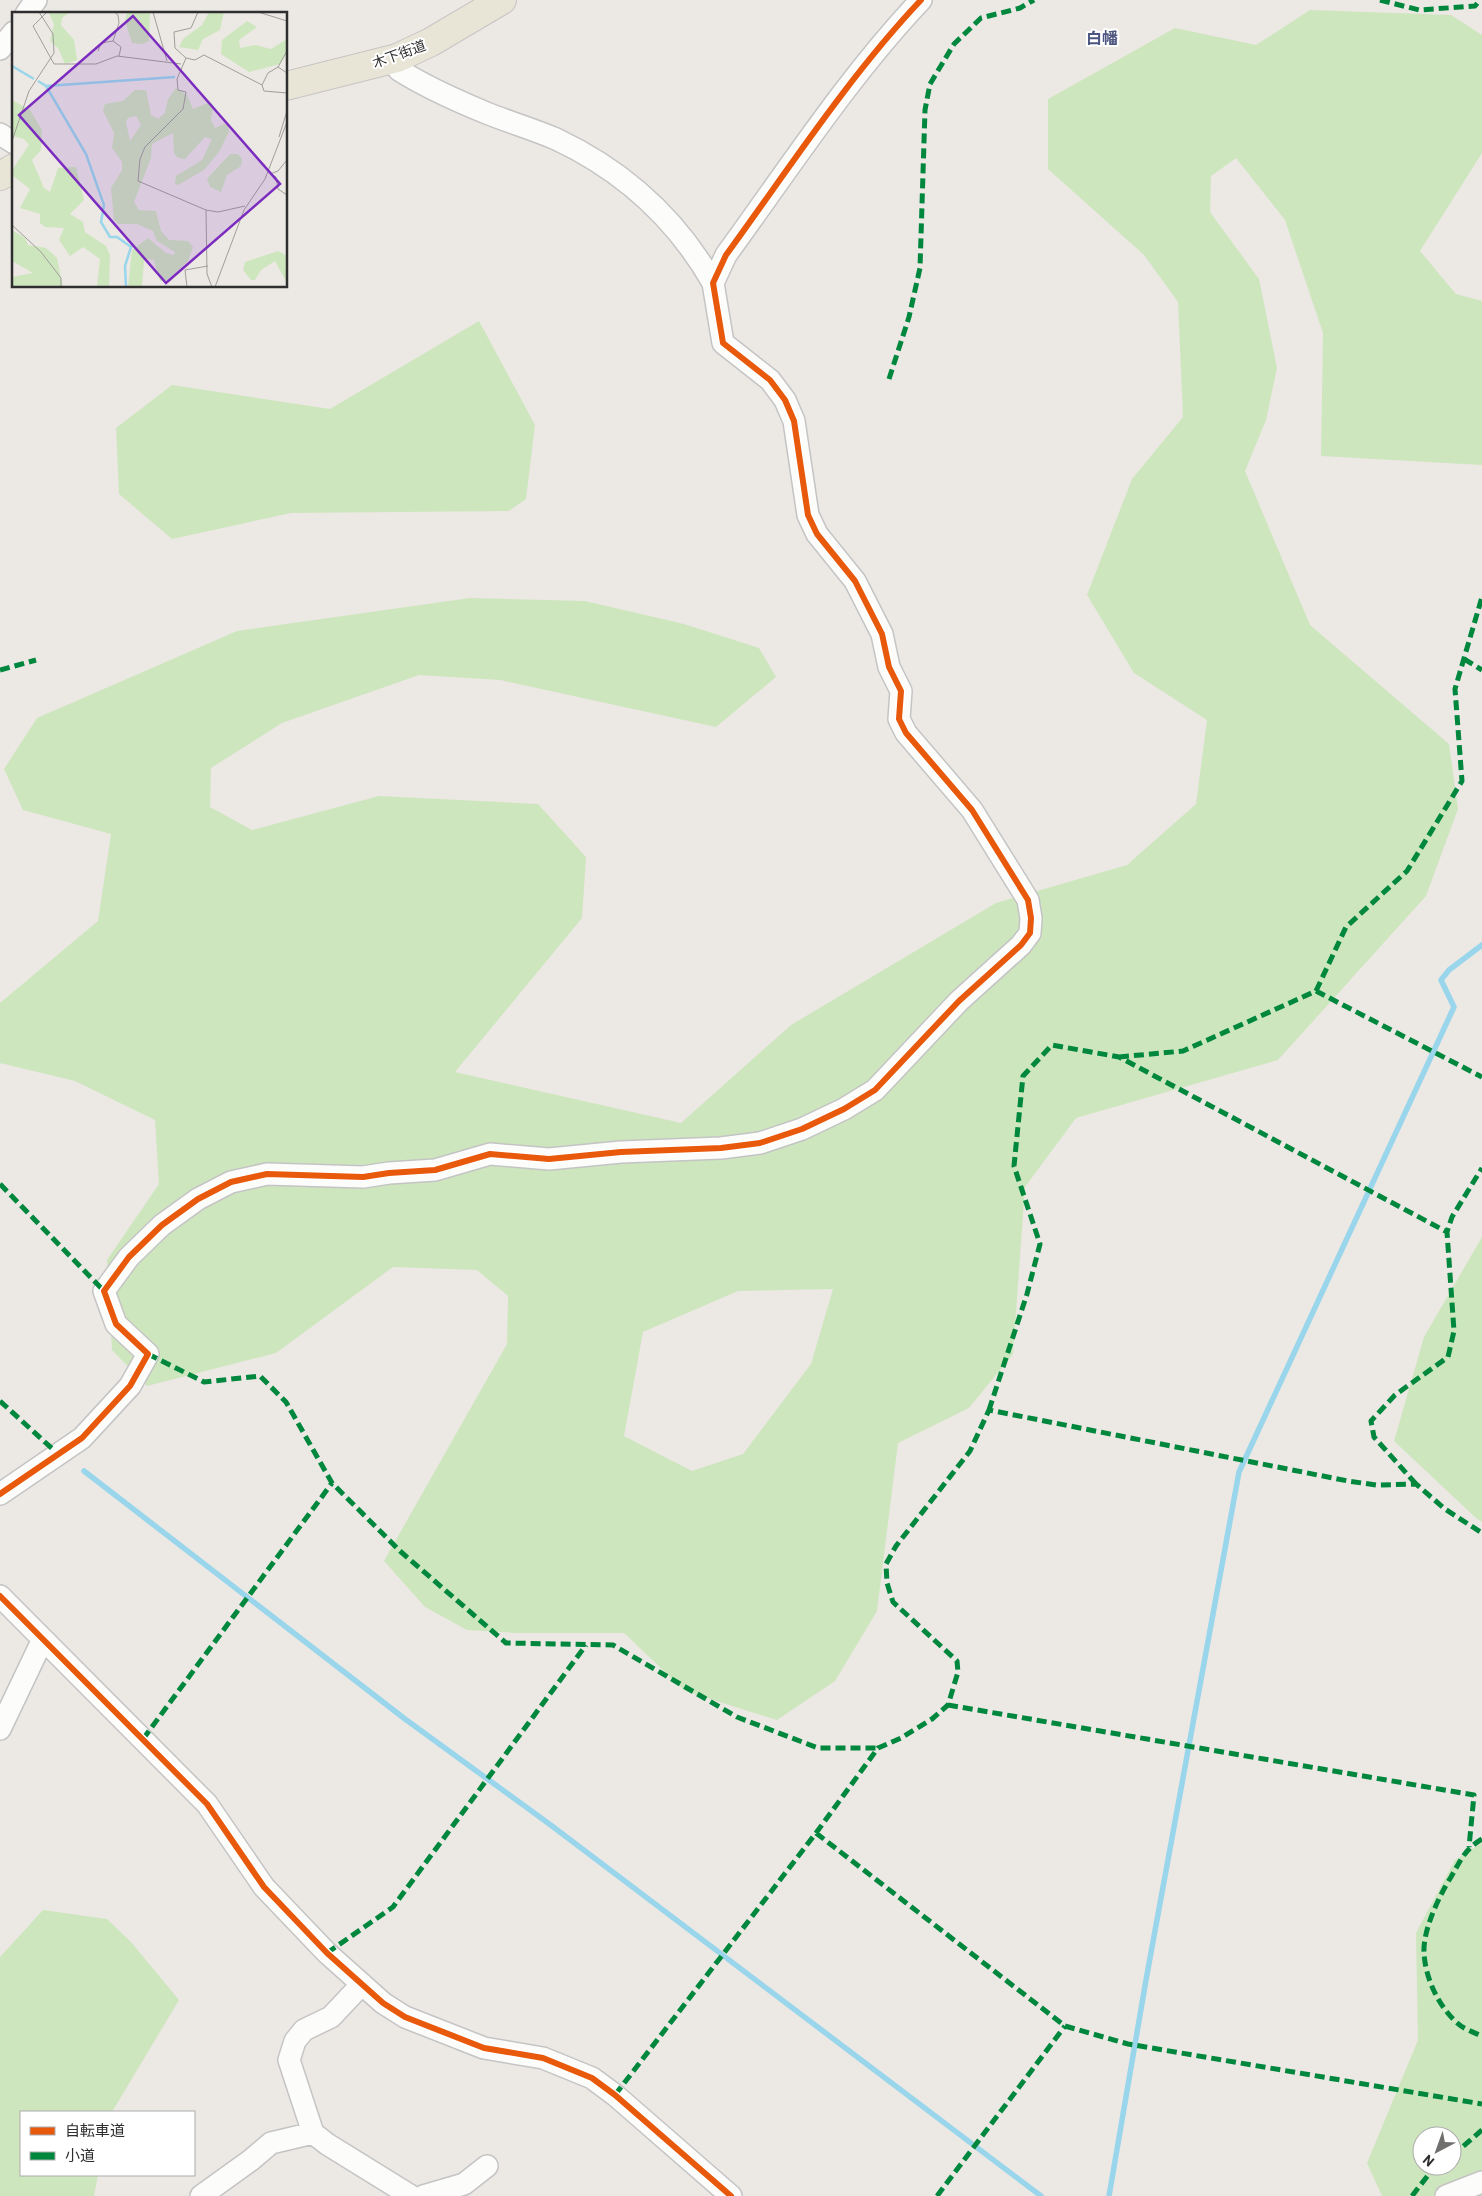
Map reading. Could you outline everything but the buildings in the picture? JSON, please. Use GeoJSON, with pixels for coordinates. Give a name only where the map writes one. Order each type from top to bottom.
{"type":"FeatureCollection","features":[{"type":"Feature","properties":{"kind":"main road","name":"木下街道"},"geometry":{"type":"LineString","coordinates":[[288,85],[397,58],[431,42],[502,0]]}},
{"type":"Feature","properties":{"kind":"main road"},"geometry":{"type":"LineString","coordinates":[[0,176],[12,169]]}},
{"type":"Feature","properties":{"kind":"street"},"geometry":{"type":"LineString","coordinates":[[27,12],[36,0]]}},
{"type":"Feature","properties":{"kind":"street"},"geometry":{"type":"LineString","coordinates":[[712,283],[726,255],[838,102],[904,18],[921,0]]}},
{"type":"Feature","properties":{"kind":"street"},"geometry":{"type":"LineString","coordinates":[[0,49],[12,34]]}},
{"type":"Feature","properties":{"kind":"street"},"geometry":{"type":"LineString","coordinates":[[0,1494],[82,1438],[130,1386],[148,1354],[116,1324],[104,1291],[129,1257],[162,1225],[206,1195],[230,1182],[267,1174],[363,1177],[435,1170],[490,1154],[549,1159],[621,1152],[721,1148],[760,1143],[802,1129],[844,1109],[875,1090],[959,1001],[1021,945],[1030,933],[1031,918],[1028,900],[972,810],[906,733],[899,720],[901,690],[889,666],[882,634],[855,581],[817,534],[808,515],[794,421],[785,400],[770,380],[723,343],[712,283],[696,254],[663,214],[637,189],[603,166],[556,139],[485,112],[425,86],[399,70],[397,58]]}},
{"type":"Feature","properties":{"kind":"street"},"geometry":{"type":"LineString","coordinates":[[0,134],[12,142]]}},
{"type":"Feature","properties":{"kind":"street"},"geometry":{"type":"LineString","coordinates":[[0,1596],[207,1804],[264,1887],[327,1953],[384,2003],[405,2017],[484,2048],[543,2058],[592,2078],[615,2095],[731,2196]]}},
{"type":"Feature","properties":{"kind":"street"},"geometry":{"type":"LineString","coordinates":[[0,1729],[43,1639]]}},
{"type":"Feature","properties":{"kind":"street"},"geometry":{"type":"LineString","coordinates":[[362,1984],[331,2017],[304,2030],[295,2041],[289,2060],[313,2133],[327,2144],[411,2196]]}},
{"type":"Feature","properties":{"kind":"street"},"geometry":{"type":"LineString","coordinates":[[201,2196],[271,2143],[313,2133]]}},
{"type":"Feature","properties":{"kind":"street"},"geometry":{"type":"LineString","coordinates":[[423,2196],[464,2184],[487,2166]]}},
{"type":"Feature","properties":{"kind":"street"},"geometry":{"type":"LineString","coordinates":[[1446,2196],[1482,2182]]}},
{"type":"Feature","properties":{"kind":"green space"},"geometry":{"type":"Polygon","coordinates":[[[1310,10],[1451,15],[1482,35],[1482,153],[1420,251],[1456,294],[1482,301],[1482,465],[1321,456],[1323,333],[1285,220],[1236,158],[1211,176],[1210,212],[1259,279],[1277,368],[1266,420],[1245,471],[1310,625],[1449,744],[1458,809],[1426,896],[1278,1060],[1076,1118],[1025,1187],[1013,1354],[969,1408],[898,1443],[877,1611],[835,1681],[777,1720],[685,1691],[624,1633],[517,1633],[467,1630],[425,1607],[384,1561],[507,1344],[508,1296],[477,1270],[393,1267],[276,1353],[147,1386],[112,1350],[107,1260],[159,1184],[155,1120],[75,1081],[0,1063],[0,1003],[98,921],[111,834],[23,810],[4,769],[37,718],[237,631],[470,598],[585,601],[684,624],[759,648],[776,677],[716,727],[500,680],[419,675],[282,723],[211,768],[210,807],[252,830],[379,796],[538,804],[586,857],[582,918],[455,1072],[681,1123],[791,1025],[996,903],[1127,865],[1196,804],[1207,720],[1134,673],[1087,595],[1132,479],[1183,417],[1178,302],[1144,255],[1048,169],[1048,99],[1175,28],[1256,45],[1310,10]],[[833,1289],[738,1291],[643,1332],[624,1436],[692,1471],[743,1454],[811,1364],[833,1289]]]}},
{"type":"Feature","properties":{"kind":"green space"},"geometry":{"type":"Polygon","coordinates":[[[479,321],[535,425],[526,499],[509,511],[291,513],[172,539],[119,494],[116,428],[172,385],[330,409],[479,321]]]}},
{"type":"Feature","properties":{"kind":"green space"},"geometry":{"type":"Polygon","coordinates":[[[1482,1237],[1482,1522],[1394,1441],[1424,1337],[1482,1237]]]}},
{"type":"Feature","properties":{"kind":"green space"},"geometry":{"type":"Polygon","coordinates":[[[1482,1843],[1482,2196],[1382,2196],[1367,2163],[1418,2040],[1416,1933],[1455,1860],[1482,1843]]]}},
{"type":"Feature","properties":{"kind":"green space"},"geometry":{"type":"Polygon","coordinates":[[[43,1910],[107,1919],[131,1942],[179,2000],[113,2111],[20,2111],[20,2176],[98,2176],[94,2196],[0,2196],[0,1957],[43,1910]]]}},
{"type":"Feature","properties":{"kind":"waterway"},"geometry":{"type":"LineString","coordinates":[[1109,2196],[1146,1980],[1239,1472],[1454,1007],[1441,980],[1449,970],[1482,945]]}},
{"type":"Feature","properties":{"kind":"waterway"},"geometry":{"type":"LineString","coordinates":[[84,1471],[405,1719],[552,1826],[1041,2196]]}},
{"type":"Feature","properties":{"kind":"marked path"},"geometry":{"type":"LineString","coordinates":[[889,379],[909,317],[920,268],[925,110],[930,84],[954,44],[981,18],[1020,8],[1034,0]]}},
{"type":"Feature","properties":{"kind":"marked path"},"geometry":{"type":"LineString","coordinates":[[1380,0],[1419,10],[1475,6],[1480,0]]}},
{"type":"Feature","properties":{"kind":"marked path"},"geometry":{"type":"LineString","coordinates":[[1316,991],[1346,927],[1407,871],[1462,781],[1455,689],[1482,597]]}},
{"type":"Feature","properties":{"kind":"marked path"},"geometry":{"type":"LineString","coordinates":[[1464,659],[1482,670]]}},
{"type":"Feature","properties":{"kind":"marked path"},"geometry":{"type":"LineString","coordinates":[[0,670],[36,660]]}},
{"type":"Feature","properties":{"kind":"marked path"},"geometry":{"type":"LineString","coordinates":[[1119,1057],[1183,1051],[1316,991],[1482,1077]]}},
{"type":"Feature","properties":{"kind":"marked path"},"geometry":{"type":"LineString","coordinates":[[989,1410],[1027,1294],[1040,1244],[1014,1166],[1023,1076],[1052,1045],[1119,1057],[1447,1232]]}},
{"type":"Feature","properties":{"kind":"marked path"},"geometry":{"type":"LineString","coordinates":[[1416,1484],[1374,1437],[1371,1421],[1395,1395],[1448,1357],[1454,1331],[1447,1232],[1452,1217],[1482,1168]]}},
{"type":"Feature","properties":{"kind":"marked path"},"geometry":{"type":"LineString","coordinates":[[0,1184],[104,1291]]}},
{"type":"Feature","properties":{"kind":"marked path"},"geometry":{"type":"LineString","coordinates":[[148,1354],[204,1382],[260,1376],[286,1402],[332,1483],[400,1551],[506,1643],[613,1645],[737,1717],[818,1748],[878,1748]]}},
{"type":"Feature","properties":{"kind":"marked path"},"geometry":{"type":"LineString","coordinates":[[0,1401],[58,1454]]}},
{"type":"Feature","properties":{"kind":"marked path"},"geometry":{"type":"LineString","coordinates":[[615,2095],[816,1833],[878,1748],[901,1738],[932,1719],[948,1705],[958,1672],[957,1661],[893,1602],[887,1583],[886,1564],[896,1546],[970,1451],[989,1410],[1348,1481],[1376,1485],[1416,1484],[1445,1509],[1482,1533]]}},
{"type":"Feature","properties":{"kind":"marked path"},"geometry":{"type":"LineString","coordinates":[[143,1739],[332,1483]]}},
{"type":"Feature","properties":{"kind":"marked path"},"geometry":{"type":"LineString","coordinates":[[327,1953],[393,1907],[586,1645]]}},
{"type":"Feature","properties":{"kind":"marked path"},"geometry":{"type":"LineString","coordinates":[[948,1705],[1474,1795],[1469,1847]]}},
{"type":"Feature","properties":{"kind":"marked path"},"geometry":{"type":"LineString","coordinates":[[816,1833],[1065,2026],[1128,2044],[1482,2104]]}},
{"type":"Feature","properties":{"kind":"marked path"},"geometry":{"type":"LineString","coordinates":[[1482,1839],[1471,1847],[1464,1856],[1442,1894],[1433,1913],[1424,1943],[1427,1973],[1440,2003],[1461,2026],[1482,2036]]}},
{"type":"Feature","properties":{"kind":"marked path"},"geometry":{"type":"LineString","coordinates":[[937,2196],[1065,2026]]}},
{"type":"Feature","properties":{"kind":"marked path"},"geometry":{"type":"LineString","coordinates":[[1462,2147],[1482,2130]]}},
{"type":"Feature","properties":{"kind":"marked path"},"geometry":{"type":"LineString","coordinates":[[1412,2196],[1427,2176]]}},
{"type":"Feature","properties":{"kind":"cycle path"},"geometry":{"type":"LineString","coordinates":[[0,1494],[82,1438],[130,1386],[148,1354],[116,1324],[104,1291],[129,1257],[162,1225],[198,1199],[231,1182],[267,1174],[363,1177],[435,1170],[490,1154],[549,1159],[621,1152],[721,1148],[760,1143],[802,1129],[844,1109],[875,1090],[959,1001],[1021,945],[1030,933],[1031,918],[1028,900],[972,810],[906,733],[899,719],[901,691],[889,667],[882,634],[855,581],[817,534],[808,515],[794,421],[785,400],[770,380],[723,343],[713,283],[726,255],[820,124],[894,29],[921,0]]}},
{"type":"Feature","properties":{"kind":"cycle path"},"geometry":{"type":"LineString","coordinates":[[0,1596],[207,1804],[264,1887],[327,1953],[383,2003],[405,2017],[484,2048],[543,2058],[592,2078],[615,2095],[731,2196]]}},
{"type":"Feature","properties":{"kind":"district","name":"白幡"},"geometry":{"type":"Point","coordinates":[1102,38]}}]}
